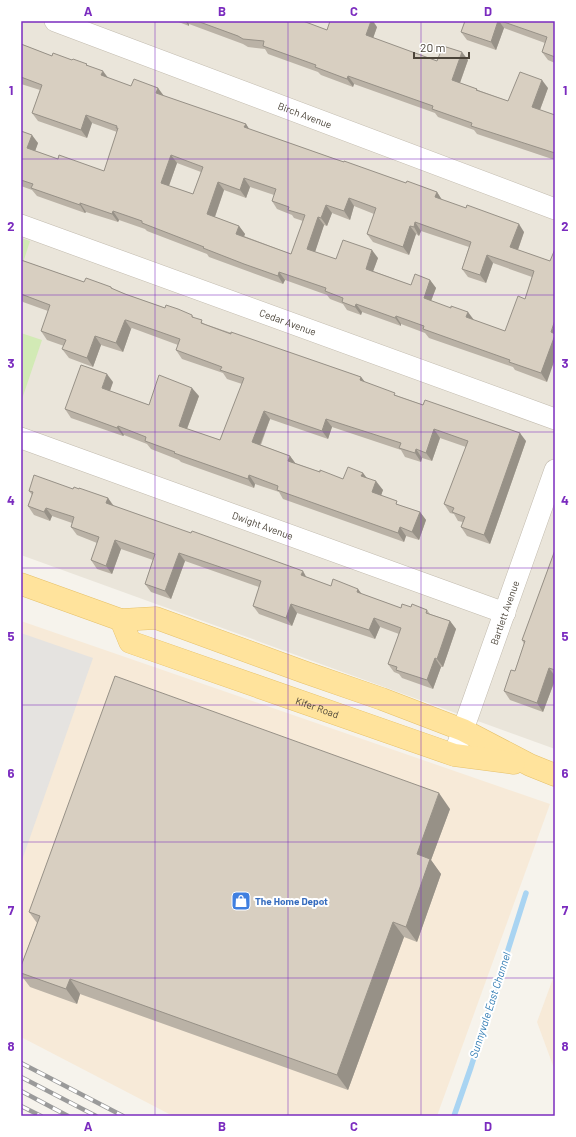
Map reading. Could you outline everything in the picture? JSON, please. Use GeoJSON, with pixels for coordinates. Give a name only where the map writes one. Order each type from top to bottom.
{"type":"FeatureCollection","features":[{"type":"Feature","properties":{"kind":"main road","name":"Kifer Road"},"geometry":{"type":"LineString","coordinates":[[21,584],[121,620],[156,618],[382,699],[463,730],[530,765],[555,775]]}},
{"type":"Feature","properties":{"kind":"main road","name":"Kifer Road"},"geometry":{"type":"LineString","coordinates":[[121,620],[130,642],[454,755],[530,765]]}},
{"type":"Feature","properties":{"kind":"street","name":"Birch Avenue"},"geometry":{"type":"LineString","coordinates":[[55,21],[555,209]]}},
{"type":"Feature","properties":{"kind":"street","name":"Cedar Avenue"},"geometry":{"type":"LineString","coordinates":[[21,225],[555,419]]}},
{"type":"Feature","properties":{"kind":"street","name":"Dwight Avenue"},"geometry":{"type":"LineString","coordinates":[[21,438],[505,613]]}},
{"type":"Feature","properties":{"kind":"street","name":"Bartlett Avenue"},"geometry":{"type":"LineString","coordinates":[[454,755],[555,470]]}},
{"type":"Feature","properties":{"kind":"shaded area"},"geometry":{"type":"Polygon","coordinates":[[[21,21],[555,21],[555,749],[21,555],[21,21]]]}},
{"type":"Feature","properties":{"kind":"shaded area"},"geometry":{"type":"Polygon","coordinates":[[[21,621],[550,804],[437,1116],[173,1116],[21,1037],[21,621]]]}},
{"type":"Feature","properties":{"kind":"shaded area"},"geometry":{"type":"Polygon","coordinates":[[[21,633],[93,658],[21,863],[21,633]]]}},
{"type":"Feature","properties":{"kind":"shaded area"},"geometry":{"type":"Polygon","coordinates":[[[555,973],[555,1071],[537,1022],[555,973]]]}},
{"type":"Feature","properties":{"kind":"green space"},"geometry":{"type":"Polygon","coordinates":[[[21,238],[30,241],[21,269],[21,238]]]}},
{"type":"Feature","properties":{"kind":"green space"},"geometry":{"type":"Polygon","coordinates":[[[21,333],[42,340],[21,402],[21,333]]]}},
{"type":"Feature","properties":{"kind":"building"},"geometry":{"type":"Polygon","coordinates":[[[197,21],[303,21],[327,30],[330,21],[371,21],[366,35],[437,61],[443,46],[462,52],[452,80],[477,89],[476,90],[508,101],[520,72],[542,80],[532,107],[555,115],[555,153],[471,126],[472,123],[432,109],[433,106],[348,76],[347,79],[315,67],[316,65],[263,46],[264,41],[243,39],[197,21]]]}},
{"type":"Feature","properties":{"kind":"building"},"geometry":{"type":"Polygon","coordinates":[[[465,21],[498,21],[491,42],[461,32],[465,21]]]}},
{"type":"Feature","properties":{"kind":"building"},"geometry":{"type":"Polygon","coordinates":[[[501,21],[555,21],[555,57],[542,52],[547,37],[501,21]]]}},
{"type":"Feature","properties":{"kind":"building"},"geometry":{"type":"Polygon","coordinates":[[[21,44],[52,56],[53,53],[87,64],[86,65],[103,71],[101,75],[131,86],[134,79],[158,88],[156,93],[246,124],[244,127],[406,183],[407,181],[437,192],[435,197],[466,208],[467,205],[519,224],[510,247],[550,261],[555,249],[555,320],[551,332],[555,335],[541,373],[509,362],[510,360],[423,329],[424,326],[396,316],[395,318],[356,304],[355,307],[342,302],[343,298],[325,291],[326,288],[279,272],[278,276],[244,264],[142,223],[142,221],[113,211],[112,214],[80,203],[80,205],[31,188],[33,184],[21,180],[21,131],[32,135],[27,148],[58,159],[59,155],[104,171],[118,128],[116,128],[117,126],[86,115],[81,130],[32,113],[42,85],[21,77],[21,44]],[[171,155],[161,183],[193,194],[203,167],[171,155]],[[244,178],[240,190],[218,182],[207,214],[239,226],[236,234],[291,254],[305,215],[288,210],[289,207],[272,201],[276,189],[244,178]],[[349,198],[344,211],[326,205],[321,218],[318,217],[307,249],[336,259],[343,240],[372,250],[366,269],[411,285],[415,274],[430,280],[424,298],[451,308],[451,306],[468,312],[466,317],[505,331],[518,296],[525,299],[534,271],[487,255],[480,275],[462,269],[471,242],[415,222],[414,227],[410,226],[403,247],[367,234],[376,208],[349,198]]]}},
{"type":"Feature","properties":{"kind":"building"},"geometry":{"type":"Polygon","coordinates":[[[21,260],[84,282],[86,278],[165,308],[166,305],[178,309],[192,315],[192,317],[202,320],[201,323],[361,377],[360,380],[395,393],[394,395],[423,405],[425,400],[520,433],[484,535],[461,527],[465,517],[452,512],[454,508],[444,504],[468,441],[434,429],[426,453],[416,449],[415,453],[399,448],[401,443],[326,419],[322,431],[264,411],[252,442],[290,456],[288,461],[320,472],[320,470],[343,479],[348,467],[363,473],[361,476],[376,481],[372,492],[397,501],[396,504],[420,512],[412,532],[400,527],[398,533],[277,490],[278,486],[249,475],[248,479],[174,453],[175,452],[145,441],[146,437],[118,426],[117,428],[65,409],[81,365],[107,374],[102,388],[149,405],[159,375],[192,388],[179,426],[220,440],[244,378],[220,370],[222,367],[176,350],[180,339],[126,320],[116,343],[95,336],[87,358],[62,349],[66,340],[41,331],[50,305],[21,294],[21,260]]]}},
{"type":"Feature","properties":{"kind":"building"},"geometry":{"type":"Polygon","coordinates":[[[34,475],[73,489],[74,487],[79,488],[108,498],[106,503],[191,533],[192,531],[303,571],[301,575],[331,586],[333,579],[358,589],[357,592],[401,608],[402,604],[411,607],[412,604],[427,610],[426,613],[450,621],[437,659],[435,658],[427,680],[396,670],[397,667],[388,664],[401,628],[374,618],[369,630],[291,604],[286,618],[253,606],[261,581],[179,553],[165,591],[145,584],[155,554],[115,540],[106,566],[91,560],[99,537],[71,527],[74,517],[46,508],[44,512],[28,506],[33,492],[29,491],[34,475]]]}},
{"type":"Feature","properties":{"kind":"building"},"geometry":{"type":"Polygon","coordinates":[[[555,550],[555,670],[549,668],[537,703],[504,691],[511,670],[515,671],[525,641],[522,640],[555,550]]]}},
{"type":"Feature","properties":{"kind":"building","name":"The Home Depot"},"geometry":{"type":"Polygon","coordinates":[[[115,676],[439,793],[417,854],[430,859],[406,927],[393,922],[337,1075],[70,979],[66,989],[21,973],[21,966],[40,916],[29,912],[115,676]]]}},
{"type":"Feature","properties":{"kind":"waterway","name":"Sunnyvale East Channel"},"geometry":{"type":"LineString","coordinates":[[454,1116],[526,893]]}},
{"type":"Feature","properties":{"kind":"railway"},"geometry":{"type":"LineString","coordinates":[[21,1063],[123,1116]]}},
{"type":"Feature","properties":{"kind":"railway"},"geometry":{"type":"LineString","coordinates":[[21,1077],[96,1116]]}},
{"type":"Feature","properties":{"kind":"railway"},"geometry":{"type":"LineString","coordinates":[[21,1091],[68,1116]]}},
{"type":"Feature","properties":{"kind":"railway"},"geometry":{"type":"LineString","coordinates":[[21,1106],[41,1116]]}},
{"type":"Feature","properties":{"kind":"place","name":"The Home Depot"},"geometry":{"type":"Point","coordinates":[241,901]}}]}
